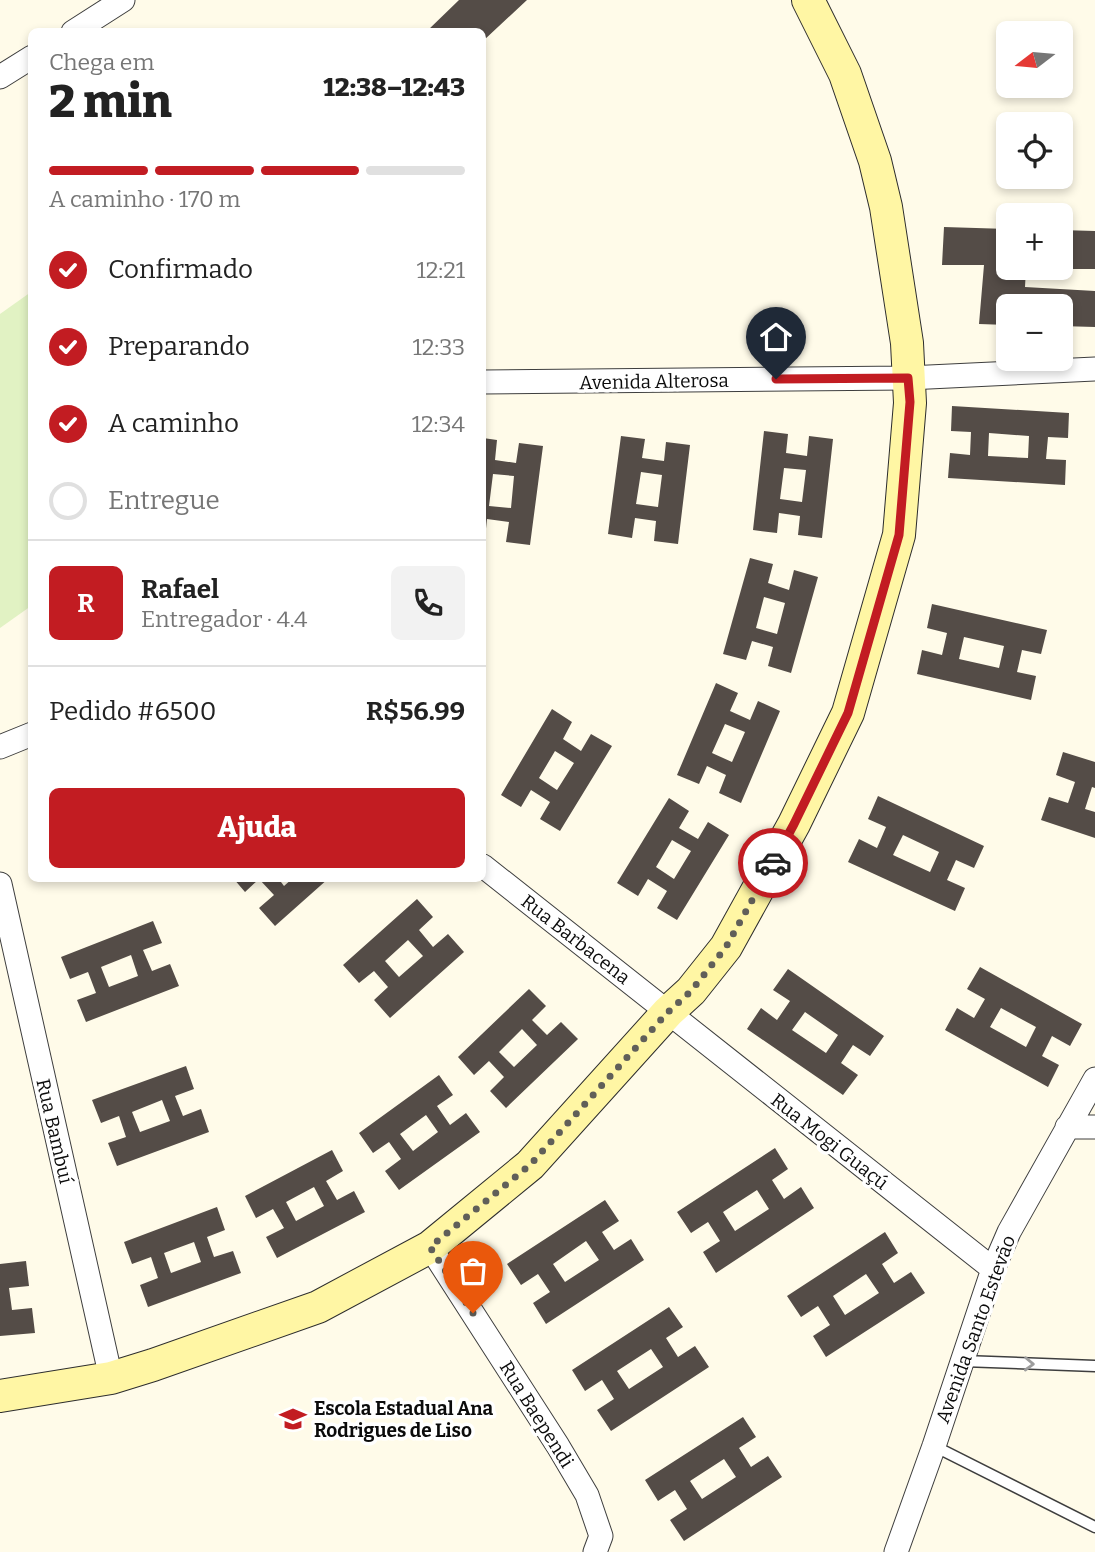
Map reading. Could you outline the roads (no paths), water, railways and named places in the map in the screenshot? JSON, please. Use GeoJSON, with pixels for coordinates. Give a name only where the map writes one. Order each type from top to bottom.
{"type":"FeatureCollection","features":[{"type":"Feature","properties":{"kind":"street"},"geometry":{"type":"LineString","coordinates":[[79,28],[124,0]]}},
{"type":"Feature","properties":{"kind":"street"},"geometry":{"type":"LineString","coordinates":[[0,1396],[111,1378],[153,1365],[318,1307],[430,1247],[530,1165],[668,1012],[691,991],[726,947],[794,824],[848,713],[899,535],[910,402],[907,343],[886,207],[875,161],[845,74],[808,0]]}},
{"type":"Feature","properties":{"kind":"street"},"geometry":{"type":"LineString","coordinates":[[0,77],[28,60]]}},
{"type":"Feature","properties":{"kind":"street","name":"Avenida Alterosa"},"geometry":{"type":"LineString","coordinates":[[486,383],[908,378],[1095,369]]}},
{"type":"Feature","properties":{"kind":"street"},"geometry":{"type":"LineString","coordinates":[[0,747],[28,736]]}},
{"type":"Feature","properties":{"kind":"street","name":"Rua Barbacena"},"geometry":{"type":"LineString","coordinates":[[486,868],[668,1012]]}},
{"type":"Feature","properties":{"kind":"street","name":"Rua Bambuí"},"geometry":{"type":"LineString","coordinates":[[0,884],[111,1378]]}},
{"type":"Feature","properties":{"kind":"street","name":"Rua Mogi Guaçú"},"geometry":{"type":"LineString","coordinates":[[668,1012],[993,1269]]}},
{"type":"Feature","properties":{"kind":"street","name":"Avenida Santo Estevão"},"geometry":{"type":"LineString","coordinates":[[896,1552],[993,1269],[1009,1231],[1095,1079]]}},
{"type":"Feature","properties":{"kind":"street"},"geometry":{"type":"LineString","coordinates":[[1067,1127],[1095,1127]]}},
{"type":"Feature","properties":{"kind":"street","name":"Rua Baependi"},"geometry":{"type":"LineString","coordinates":[[430,1247],[587,1495],[601,1535],[595,1552]]}},
{"type":"Feature","properties":{"kind":"lane"},"geometry":{"type":"LineString","coordinates":[[962,1361],[1095,1366]]}},
{"type":"Feature","properties":{"kind":"lane"},"geometry":{"type":"LineString","coordinates":[[934,1446],[1095,1527]]}},
{"type":"Feature","properties":{"kind":"place","name":"Escola Estadual Ana Rodrigues de Liso"},"geometry":{"type":"Point","coordinates":[293,1419]}}]}
